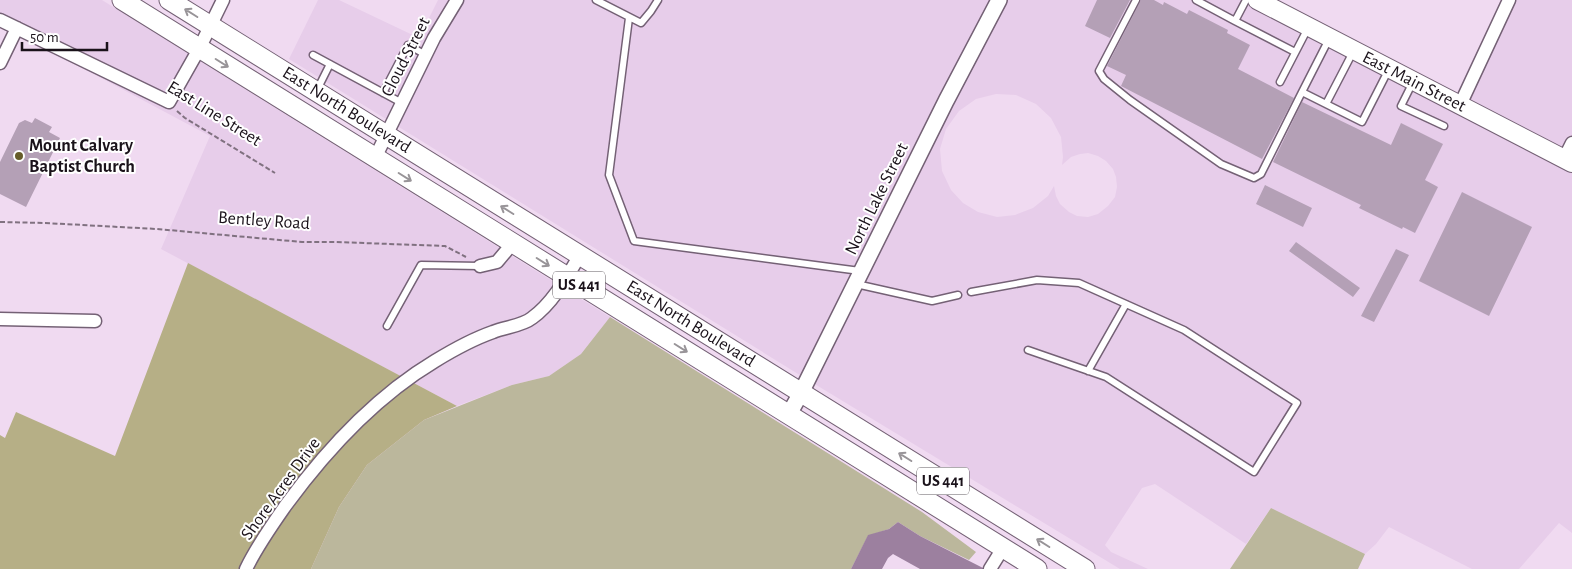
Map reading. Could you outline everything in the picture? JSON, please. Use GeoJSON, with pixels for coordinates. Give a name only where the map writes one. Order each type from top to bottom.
{"type":"FeatureCollection","features":[{"type":"Feature","properties":{"kind":"main road","name":"East North Boulevard"},"geometry":{"type":"LineString","coordinates":[[122,0],[1037,569]]}},
{"type":"Feature","properties":{"kind":"main road","name":"East North Boulevard"},"geometry":{"type":"LineString","coordinates":[[169,0],[1085,569]]}},
{"type":"Feature","properties":{"kind":"main road","name":"East Main Street"},"geometry":{"type":"LineString","coordinates":[[1257,0],[1568,161]]}},
{"type":"Feature","properties":{"kind":"main road"},"geometry":{"type":"LineString","coordinates":[[1003,548],[1017,526]]}},
{"type":"Feature","properties":{"kind":"street"},"geometry":{"type":"LineString","coordinates":[[168,102],[200,49],[223,0]]}},
{"type":"Feature","properties":{"kind":"street","name":"Cloud Street"},"geometry":{"type":"LineString","coordinates":[[375,158],[426,55],[457,0]]}},
{"type":"Feature","properties":{"kind":"street","name":"North Lake Street"},"geometry":{"type":"LineString","coordinates":[[788,414],[801,393],[946,101],[999,0]]}},
{"type":"Feature","properties":{"kind":"street"},"geometry":{"type":"LineString","coordinates":[[1460,105],[1509,0]]}},
{"type":"Feature","properties":{"kind":"street","name":"East Line Street"},"geometry":{"type":"LineString","coordinates":[[0,20],[168,102]]}},
{"type":"Feature","properties":{"kind":"street"},"geometry":{"type":"LineString","coordinates":[[0,63],[17,28]]}},
{"type":"Feature","properties":{"kind":"street"},"geometry":{"type":"LineString","coordinates":[[1568,161],[1572,143]]}},
{"type":"Feature","properties":{"kind":"street"},"geometry":{"type":"LineString","coordinates":[[480,266],[497,262],[512,244]]}},
{"type":"Feature","properties":{"kind":"street","name":"Shore Acres Drive"},"geometry":{"type":"LineString","coordinates":[[246,569],[270,528],[304,481],[339,440],[363,416],[402,383],[435,361],[474,340],[530,320],[543,309],[580,255]]}},
{"type":"Feature","properties":{"kind":"street"},"geometry":{"type":"LineString","coordinates":[[0,319],[95,321]]}},
{"type":"Feature","properties":{"kind":"street"},"geometry":{"type":"LineString","coordinates":[[990,569],[1003,548]]}},
{"type":"Feature","properties":{"kind":"lane"},"geometry":{"type":"LineString","coordinates":[[596,0],[641,23],[658,0]]}},
{"type":"Feature","properties":{"kind":"lane"},"geometry":{"type":"LineString","coordinates":[[1136,0],[1099,71],[1104,79],[1130,100],[1221,164],[1254,178],[1261,174],[1329,38]]}},
{"type":"Feature","properties":{"kind":"lane"},"geometry":{"type":"LineString","coordinates":[[1196,0],[1296,52]]}},
{"type":"Feature","properties":{"kind":"lane"},"geometry":{"type":"LineString","coordinates":[[1235,21],[1246,0]]}},
{"type":"Feature","properties":{"kind":"lane"},"geometry":{"type":"LineString","coordinates":[[629,18],[608,175],[634,241],[858,278],[932,301],[958,295]]}},
{"type":"Feature","properties":{"kind":"lane"},"geometry":{"type":"LineString","coordinates":[[1280,82],[1309,27]]}},
{"type":"Feature","properties":{"kind":"lane"},"geometry":{"type":"LineString","coordinates":[[382,93],[408,45],[426,55]]}},
{"type":"Feature","properties":{"kind":"lane"},"geometry":{"type":"LineString","coordinates":[[1326,104],[1354,50]]}},
{"type":"Feature","properties":{"kind":"lane"},"geometry":{"type":"LineString","coordinates":[[313,55],[402,104]]}},
{"type":"Feature","properties":{"kind":"lane"},"geometry":{"type":"LineString","coordinates":[[316,91],[330,64]]}},
{"type":"Feature","properties":{"kind":"lane"},"geometry":{"type":"LineString","coordinates":[[1302,92],[1362,122],[1389,68]]}},
{"type":"Feature","properties":{"kind":"lane"},"geometry":{"type":"LineString","coordinates":[[1413,81],[1402,106],[1444,126]]}},
{"type":"Feature","properties":{"kind":"lane"},"geometry":{"type":"LineString","coordinates":[[387,326],[421,265],[480,266]]}},
{"type":"Feature","properties":{"kind":"lane"},"geometry":{"type":"LineString","coordinates":[[971,292],[1037,280],[1079,283],[1184,330],[1297,403],[1254,472],[1106,377],[1028,350]]}},
{"type":"Feature","properties":{"kind":"lane"},"geometry":{"type":"LineString","coordinates":[[1088,371],[1126,304]]}},
{"type":"Feature","properties":{"kind":"path","name":"East Line Street"},"geometry":{"type":"LineString","coordinates":[[168,102],[185,118],[275,173]]}},
{"type":"Feature","properties":{"kind":"path","name":"Bentley Road"},"geometry":{"type":"LineString","coordinates":[[0,222],[157,229],[302,242],[445,246],[457,251],[480,266]]}},
{"type":"Feature","properties":{"kind":"shaded area"},"geometry":{"type":"Polygon","coordinates":[[[0,0],[102,0],[610,317],[581,354],[549,376],[512,385],[457,406],[161,249],[210,136],[0,24],[0,0]]]}},
{"type":"Feature","properties":{"kind":"shaded area"},"geometry":{"type":"Polygon","coordinates":[[[318,0],[339,0],[419,38],[438,0],[992,0],[803,377],[289,59],[318,0]]]}},
{"type":"Feature","properties":{"kind":"shaded area"},"geometry":{"type":"Polygon","coordinates":[[[1005,0],[1243,0],[1572,170],[1572,533],[1559,523],[1519,569],[1472,569],[1389,527],[1376,544],[1365,554],[1271,508],[1246,544],[1155,484],[1142,488],[1105,545],[1111,552],[1148,569],[1120,569],[813,383],[1005,0]],[[996,94],[976,99],[959,111],[946,129],[940,149],[942,171],[951,190],[963,203],[978,212],[997,217],[1015,215],[1033,208],[1048,196],[1054,186],[1060,204],[1069,212],[1077,216],[1088,217],[1098,214],[1115,197],[1117,187],[1113,169],[1106,161],[1088,153],[1071,157],[1062,165],[1061,137],[1051,118],[1036,104],[1016,95],[996,94]]]}},
{"type":"Feature","properties":{"kind":"shaded area"},"geometry":{"type":"Polygon","coordinates":[[[1513,0],[1572,0],[1572,156],[1463,99],[1513,0]]]}},
{"type":"Feature","properties":{"kind":"shaded area"},"geometry":{"type":"Polygon","coordinates":[[[188,263],[457,406],[424,420],[367,465],[339,507],[311,569],[0,569],[0,435],[5,438],[16,412],[115,456],[188,263]]]}},
{"type":"Feature","properties":{"kind":"shaded area"},"geometry":{"type":"Polygon","coordinates":[[[610,317],[922,512],[976,552],[969,560],[920,536],[898,522],[889,529],[868,536],[851,569],[311,569],[339,507],[367,465],[424,420],[512,385],[549,376],[581,354],[610,317]]]}},
{"type":"Feature","properties":{"kind":"shaded area"},"geometry":{"type":"Polygon","coordinates":[[[1271,508],[1365,554],[1358,569],[1230,569],[1271,508]]]}},
{"type":"Feature","properties":{"kind":"shaded area"},"geometry":{"type":"Polygon","coordinates":[[[898,522],[920,536],[985,569],[920,569],[893,554],[888,558],[882,569],[851,569],[868,535],[889,529],[898,522]]]}},
{"type":"Feature","properties":{"kind":"building"},"geometry":{"type":"Polygon","coordinates":[[[1097,0],[1130,0],[1110,38],[1085,26],[1097,0]]]}},
{"type":"Feature","properties":{"kind":"building"},"geometry":{"type":"Polygon","coordinates":[[[1141,0],[1154,0],[1163,5],[1164,2],[1187,14],[1189,10],[1228,30],[1227,33],[1250,45],[1238,69],[1294,98],[1262,159],[1121,86],[1126,75],[1107,66],[1141,0]]]}},
{"type":"Feature","properties":{"kind":"building"},"geometry":{"type":"Polygon","coordinates":[[[1302,102],[1391,145],[1401,123],[1443,144],[1425,180],[1438,187],[1415,233],[1403,227],[1402,229],[1359,208],[1361,205],[1273,162],[1302,102]]]}},
{"type":"Feature","properties":{"kind":"building"},"geometry":{"type":"Polygon","coordinates":[[[35,118],[52,127],[49,132],[60,138],[26,207],[0,194],[0,162],[19,123],[25,120],[32,123],[35,118]]]}},
{"type":"Feature","properties":{"kind":"building"},"geometry":{"type":"Polygon","coordinates":[[[1265,185],[1312,208],[1303,227],[1256,204],[1265,185]]]}},
{"type":"Feature","properties":{"kind":"building"},"geometry":{"type":"Polygon","coordinates":[[[1462,192],[1532,227],[1489,316],[1419,281],[1462,192]]]}},
{"type":"Feature","properties":{"kind":"building"},"geometry":{"type":"Polygon","coordinates":[[[1296,242],[1360,288],[1353,297],[1289,251],[1296,242]]]}},
{"type":"Feature","properties":{"kind":"building"},"geometry":{"type":"Polygon","coordinates":[[[1396,249],[1409,255],[1374,322],[1361,316],[1396,249]]]}},
{"type":"Feature","properties":{"kind":"place","name":"Mount Calvary Baptist Church"},"geometry":{"type":"Point","coordinates":[19,156]}}]}
